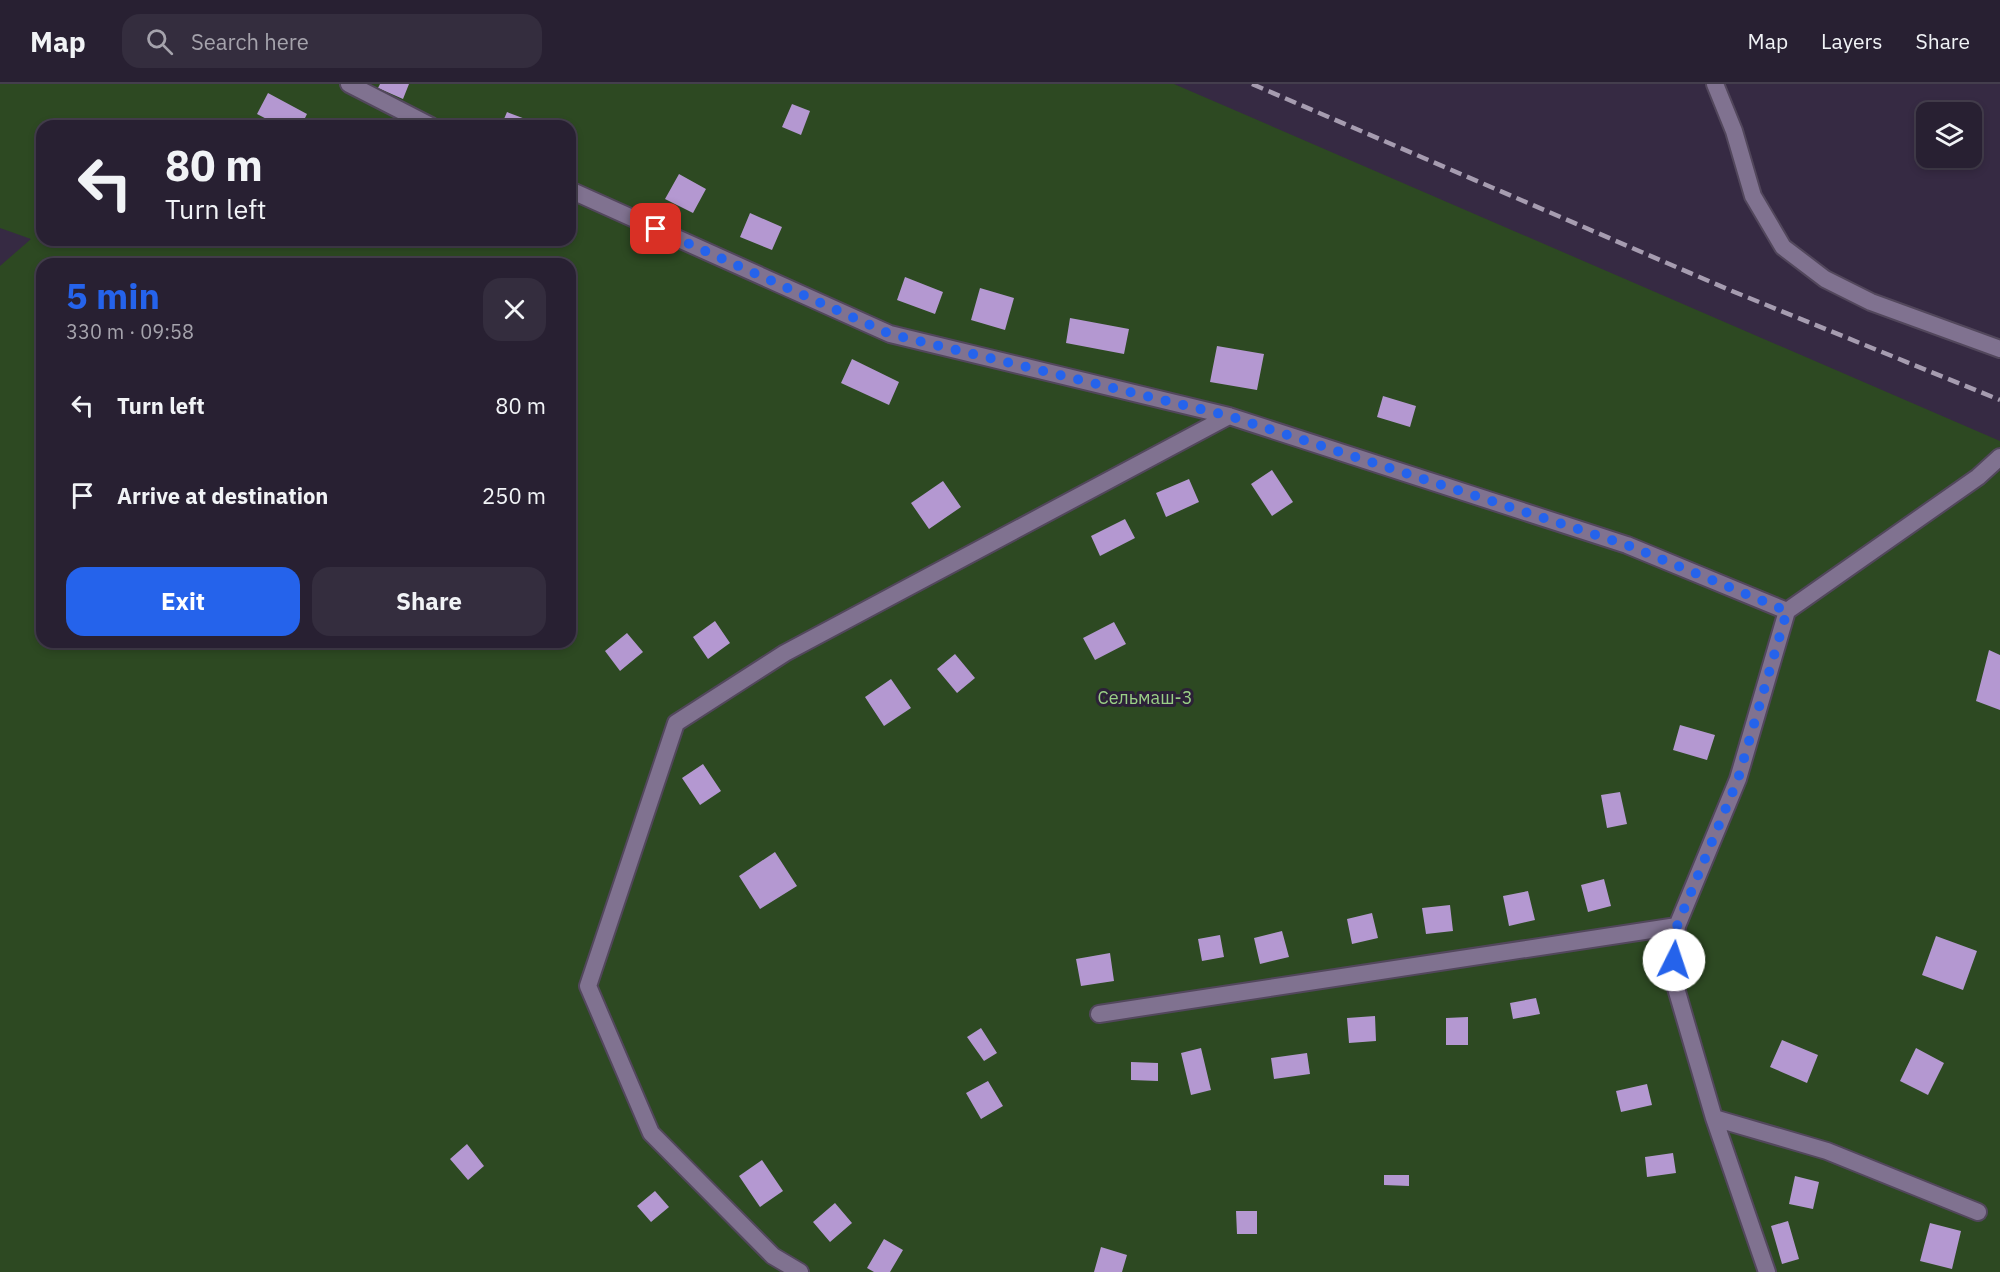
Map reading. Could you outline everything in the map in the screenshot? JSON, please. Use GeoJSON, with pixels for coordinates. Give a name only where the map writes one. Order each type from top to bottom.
{"type":"FeatureCollection","features":[{"type":"Feature","properties":{"kind":"lane"},"geometry":{"type":"LineString","coordinates":[[349,84],[419,120]]}},
{"type":"Feature","properties":{"kind":"lane"},"geometry":{"type":"LineString","coordinates":[[1715,84],[1734,131],[1753,195],[1783,247],[1825,279],[1871,302],[2000,349]]}},
{"type":"Feature","properties":{"kind":"lane"},"geometry":{"type":"LineString","coordinates":[[576,193],[890,334],[1229,416],[1627,545],[1787,611]]}},
{"type":"Feature","properties":{"kind":"lane"},"geometry":{"type":"LineString","coordinates":[[800,1272],[773,1256],[651,1132],[588,986],[676,723],[786,653],[1229,416]]}},
{"type":"Feature","properties":{"kind":"lane"},"geometry":{"type":"LineString","coordinates":[[1767,1272],[1714,1118],[1672,978],[1677,926],[1738,779],[1787,611],[1977,477],[2000,457]]}},
{"type":"Feature","properties":{"kind":"lane"},"geometry":{"type":"LineString","coordinates":[[1099,1014],[1677,926]]}},
{"type":"Feature","properties":{"kind":"lane"},"geometry":{"type":"LineString","coordinates":[[1714,1118],[1827,1151],[1978,1212]]}},
{"type":"Feature","properties":{"kind":"green space","name":"Сельмаш-3"},"geometry":{"type":"Polygon","coordinates":[[[0,84],[1174,84],[2000,441],[2000,1272],[0,1272],[0,266],[31,239],[0,228],[0,84]]]}},
{"type":"Feature","properties":{"kind":"building"},"geometry":{"type":"Polygon","coordinates":[[[380,84],[409,84],[403,99],[378,88],[380,84]]]}},
{"type":"Feature","properties":{"kind":"building"},"geometry":{"type":"Polygon","coordinates":[[[268,93],[307,114],[304,120],[268,120],[257,114],[268,93]]]}},
{"type":"Feature","properties":{"kind":"building"},"geometry":{"type":"Polygon","coordinates":[[[792,104],[810,111],[801,135],[782,127],[792,104]]]}},
{"type":"Feature","properties":{"kind":"building"},"geometry":{"type":"Polygon","coordinates":[[[507,112],[528,120],[504,120],[507,112]]]}},
{"type":"Feature","properties":{"kind":"building"},"geometry":{"type":"Polygon","coordinates":[[[679,174],[706,189],[693,213],[665,199],[679,174]]]}},
{"type":"Feature","properties":{"kind":"building"},"geometry":{"type":"Polygon","coordinates":[[[750,213],[782,227],[772,250],[740,237],[750,213]]]}},
{"type":"Feature","properties":{"kind":"building"},"geometry":{"type":"Polygon","coordinates":[[[905,277],[943,292],[935,314],[897,300],[905,277]]]}},
{"type":"Feature","properties":{"kind":"building"},"geometry":{"type":"Polygon","coordinates":[[[980,288],[1014,298],[1005,330],[971,320],[980,288]]]}},
{"type":"Feature","properties":{"kind":"building"},"geometry":{"type":"Polygon","coordinates":[[[1070,318],[1129,329],[1124,354],[1066,343],[1070,318]]]}},
{"type":"Feature","properties":{"kind":"building"},"geometry":{"type":"Polygon","coordinates":[[[1217,346],[1264,354],[1257,390],[1210,382],[1217,346]]]}},
{"type":"Feature","properties":{"kind":"building"},"geometry":{"type":"Polygon","coordinates":[[[852,359],[899,382],[889,405],[841,383],[852,359]]]}},
{"type":"Feature","properties":{"kind":"building"},"geometry":{"type":"Polygon","coordinates":[[[1383,396],[1416,406],[1410,427],[1377,417],[1383,396]]]}},
{"type":"Feature","properties":{"kind":"building"},"geometry":{"type":"Polygon","coordinates":[[[1272,470],[1293,502],[1272,516],[1251,484],[1272,470]]]}},
{"type":"Feature","properties":{"kind":"building"},"geometry":{"type":"Polygon","coordinates":[[[1189,479],[1199,502],[1166,517],[1156,493],[1189,479]]]}},
{"type":"Feature","properties":{"kind":"building"},"geometry":{"type":"Polygon","coordinates":[[[943,481],[961,507],[929,529],[911,503],[943,481]]]}},
{"type":"Feature","properties":{"kind":"building"},"geometry":{"type":"Polygon","coordinates":[[[1125,519],[1135,538],[1100,556],[1091,536],[1125,519]]]}},
{"type":"Feature","properties":{"kind":"building"},"geometry":{"type":"Polygon","coordinates":[[[715,621],[730,643],[708,659],[693,637],[715,621]]]}},
{"type":"Feature","properties":{"kind":"building"},"geometry":{"type":"Polygon","coordinates":[[[1114,622],[1126,644],[1095,660],[1083,638],[1114,622]]]}},
{"type":"Feature","properties":{"kind":"building"},"geometry":{"type":"Polygon","coordinates":[[[627,633],[643,652],[620,671],[605,651],[627,633]]]}},
{"type":"Feature","properties":{"kind":"building"},"geometry":{"type":"Polygon","coordinates":[[[1989,650],[2000,655],[2000,710],[1976,701],[1989,650]]]}},
{"type":"Feature","properties":{"kind":"building"},"geometry":{"type":"Polygon","coordinates":[[[955,654],[975,678],[957,693],[937,669],[955,654]]]}},
{"type":"Feature","properties":{"kind":"building"},"geometry":{"type":"Polygon","coordinates":[[[891,679],[911,708],[884,726],[865,697],[891,679]]]}},
{"type":"Feature","properties":{"kind":"building"},"geometry":{"type":"Polygon","coordinates":[[[1680,725],[1715,735],[1707,760],[1673,750],[1680,725]]]}},
{"type":"Feature","properties":{"kind":"building"},"geometry":{"type":"Polygon","coordinates":[[[703,764],[721,791],[700,805],[682,778],[703,764]]]}},
{"type":"Feature","properties":{"kind":"building"},"geometry":{"type":"Polygon","coordinates":[[[1620,792],[1627,824],[1607,828],[1601,795],[1620,792]]]}},
{"type":"Feature","properties":{"kind":"building"},"geometry":{"type":"Polygon","coordinates":[[[775,852],[797,886],[760,909],[739,876],[775,852]]]}},
{"type":"Feature","properties":{"kind":"building"},"geometry":{"type":"Polygon","coordinates":[[[1604,879],[1611,906],[1588,912],[1581,885],[1604,879]]]}},
{"type":"Feature","properties":{"kind":"building"},"geometry":{"type":"Polygon","coordinates":[[[1528,891],[1535,920],[1509,926],[1503,896],[1528,891]]]}},
{"type":"Feature","properties":{"kind":"building"},"geometry":{"type":"Polygon","coordinates":[[[1450,905],[1453,931],[1426,934],[1422,908],[1450,905]]]}},
{"type":"Feature","properties":{"kind":"building"},"geometry":{"type":"Polygon","coordinates":[[[1372,913],[1378,938],[1352,944],[1347,919],[1372,913]]]}},
{"type":"Feature","properties":{"kind":"building"},"geometry":{"type":"Polygon","coordinates":[[[1282,931],[1289,957],[1260,964],[1254,938],[1282,931]]]}},
{"type":"Feature","properties":{"kind":"building"},"geometry":{"type":"Polygon","coordinates":[[[1220,935],[1224,957],[1202,961],[1198,939],[1220,935]]]}},
{"type":"Feature","properties":{"kind":"building"},"geometry":{"type":"Polygon","coordinates":[[[1936,936],[1977,951],[1963,990],[1922,975],[1936,936]]]}},
{"type":"Feature","properties":{"kind":"building"},"geometry":{"type":"Polygon","coordinates":[[[1110,953],[1114,981],[1081,986],[1076,959],[1110,953]]]}},
{"type":"Feature","properties":{"kind":"building"},"geometry":{"type":"Polygon","coordinates":[[[1536,998],[1540,1014],[1513,1019],[1510,1003],[1536,998]]]}},
{"type":"Feature","properties":{"kind":"building"},"geometry":{"type":"Polygon","coordinates":[[[1375,1016],[1376,1041],[1349,1043],[1347,1018],[1375,1016]]]}},
{"type":"Feature","properties":{"kind":"building"},"geometry":{"type":"Polygon","coordinates":[[[1468,1017],[1468,1045],[1446,1045],[1446,1018],[1468,1017]]]}},
{"type":"Feature","properties":{"kind":"building"},"geometry":{"type":"Polygon","coordinates":[[[981,1028],[997,1053],[984,1061],[967,1037],[981,1028]]]}},
{"type":"Feature","properties":{"kind":"building"},"geometry":{"type":"Polygon","coordinates":[[[1782,1040],[1818,1055],[1807,1083],[1770,1067],[1782,1040]]]}},
{"type":"Feature","properties":{"kind":"building"},"geometry":{"type":"Polygon","coordinates":[[[1201,1048],[1211,1090],[1191,1095],[1181,1053],[1201,1048]]]}},
{"type":"Feature","properties":{"kind":"building"},"geometry":{"type":"Polygon","coordinates":[[[1916,1048],[1944,1063],[1928,1095],[1900,1081],[1916,1048]]]}},
{"type":"Feature","properties":{"kind":"building"},"geometry":{"type":"Polygon","coordinates":[[[1307,1053],[1310,1074],[1274,1079],[1271,1058],[1307,1053]]]}},
{"type":"Feature","properties":{"kind":"building"},"geometry":{"type":"Polygon","coordinates":[[[1131,1062],[1158,1063],[1158,1081],[1131,1080],[1131,1062]]]}},
{"type":"Feature","properties":{"kind":"building"},"geometry":{"type":"Polygon","coordinates":[[[988,1081],[1003,1106],[981,1119],[966,1093],[988,1081]]]}},
{"type":"Feature","properties":{"kind":"building"},"geometry":{"type":"Polygon","coordinates":[[[1647,1084],[1652,1105],[1621,1112],[1616,1091],[1647,1084]]]}},
{"type":"Feature","properties":{"kind":"building"},"geometry":{"type":"Polygon","coordinates":[[[467,1144],[484,1166],[468,1180],[450,1159],[467,1144]]]}},
{"type":"Feature","properties":{"kind":"building"},"geometry":{"type":"Polygon","coordinates":[[[1673,1153],[1676,1173],[1647,1177],[1645,1157],[1673,1153]]]}},
{"type":"Feature","properties":{"kind":"building"},"geometry":{"type":"Polygon","coordinates":[[[762,1160],[783,1191],[760,1207],[739,1176],[762,1160]]]}},
{"type":"Feature","properties":{"kind":"building"},"geometry":{"type":"Polygon","coordinates":[[[1384,1175],[1409,1175],[1409,1186],[1384,1185],[1384,1175]]]}},
{"type":"Feature","properties":{"kind":"building"},"geometry":{"type":"Polygon","coordinates":[[[1795,1176],[1819,1182],[1813,1209],[1789,1204],[1795,1176]]]}},
{"type":"Feature","properties":{"kind":"building"},"geometry":{"type":"Polygon","coordinates":[[[655,1191],[669,1207],[651,1222],[637,1206],[655,1191]]]}},
{"type":"Feature","properties":{"kind":"building"},"geometry":{"type":"Polygon","coordinates":[[[835,1203],[852,1223],[830,1242],[813,1222],[835,1203]]]}},
{"type":"Feature","properties":{"kind":"building"},"geometry":{"type":"Polygon","coordinates":[[[1236,1211],[1257,1211],[1257,1234],[1237,1234],[1236,1211]]]}},
{"type":"Feature","properties":{"kind":"building"},"geometry":{"type":"Polygon","coordinates":[[[1788,1221],[1799,1259],[1782,1264],[1771,1226],[1788,1221]]]}},
{"type":"Feature","properties":{"kind":"building"},"geometry":{"type":"Polygon","coordinates":[[[1930,1223],[1961,1231],[1952,1269],[1920,1261],[1930,1223]]]}},
{"type":"Feature","properties":{"kind":"building"},"geometry":{"type":"Polygon","coordinates":[[[884,1239],[903,1250],[890,1272],[874,1272],[867,1268],[884,1239]]]}},
{"type":"Feature","properties":{"kind":"building"},"geometry":{"type":"Polygon","coordinates":[[[1101,1247],[1127,1255],[1122,1272],[1094,1272],[1101,1247]]]}},
{"type":"Feature","properties":{"kind":"railway"},"geometry":{"type":"LineString","coordinates":[[1252,84],[1732,291],[2000,400]]}},
{"type":"Feature","properties":{"kind":"route"},"geometry":{"type":"LineString","coordinates":[[656,229],[890,334],[1229,416],[1627,545],[1787,611],[1738,779],[1677,926],[1674,960]]}}]}
